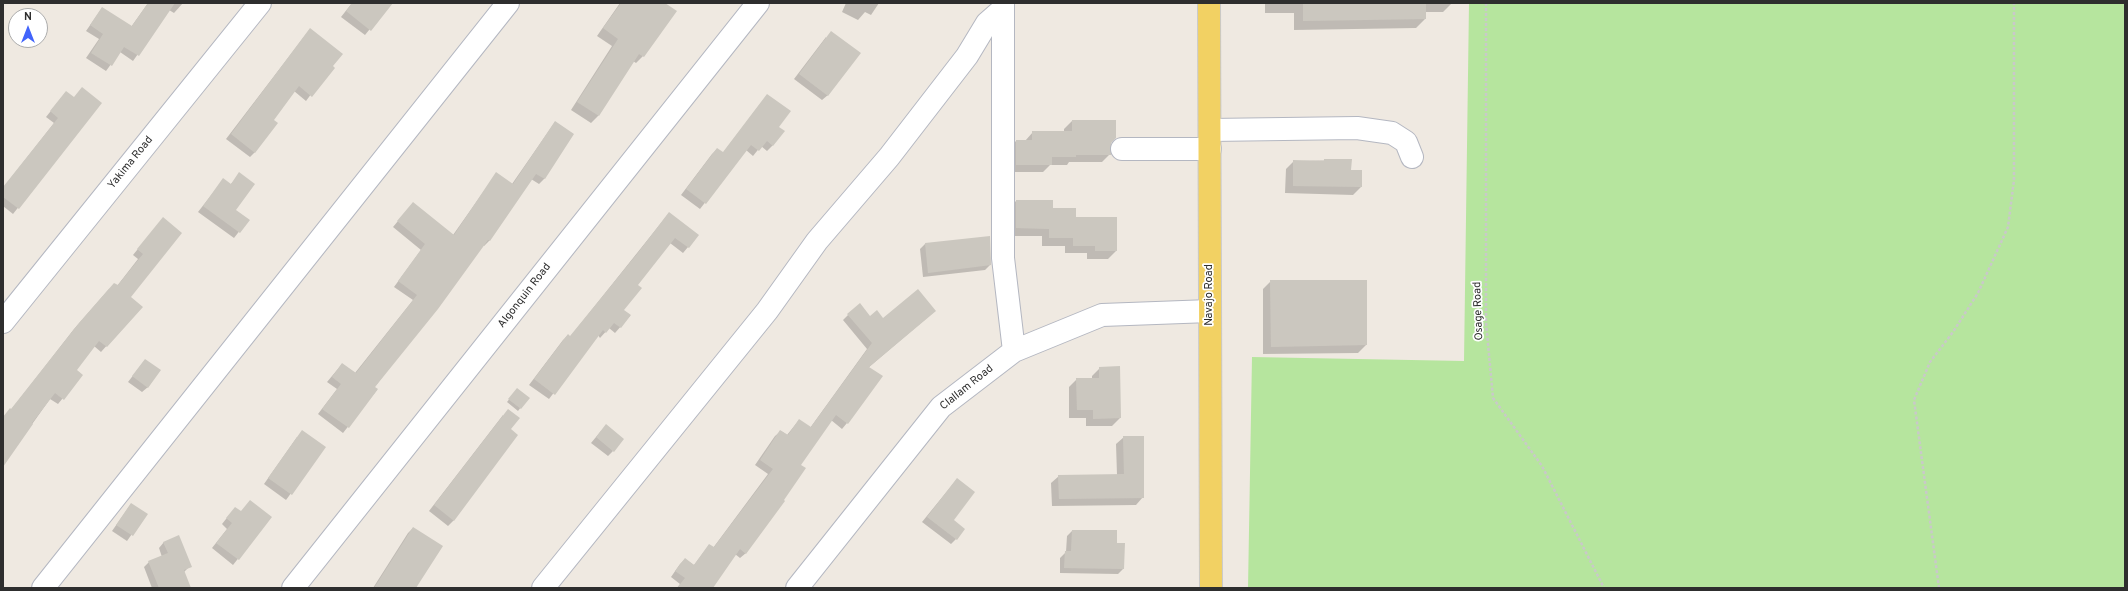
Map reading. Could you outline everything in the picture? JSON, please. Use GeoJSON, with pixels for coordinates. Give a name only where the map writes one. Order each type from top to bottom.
{"type":"FeatureCollection","features":[{"type":"Feature","properties":{"kind":"main road","name":"Navajo Road"},"geometry":{"type":"LineString","coordinates":[[1209,3],[1211,588]]}},
{"type":"Feature","properties":{"kind":"street","name":"Yakima Road"},"geometry":{"type":"LineString","coordinates":[[3,322],[260,3]]}},
{"type":"Feature","properties":{"kind":"street"},"geometry":{"type":"LineString","coordinates":[[43,588],[508,3]]}},
{"type":"Feature","properties":{"kind":"street","name":"Algonquin Road"},"geometry":{"type":"LineString","coordinates":[[293,588],[758,3]]}},
{"type":"Feature","properties":{"kind":"street"},"geometry":{"type":"LineString","coordinates":[[1003,6],[1004,258],[1014,351]]}},
{"type":"Feature","properties":{"kind":"street"},"geometry":{"type":"LineString","coordinates":[[543,588],[767,311],[817,241],[889,157],[967,56],[987,23],[1003,6]]}},
{"type":"Feature","properties":{"kind":"street"},"geometry":{"type":"LineString","coordinates":[[1122,149],[1357,128],[1392,134],[1406,142],[1412,157]]}},
{"type":"Feature","properties":{"kind":"street","name":"Clallam Road"},"geometry":{"type":"LineString","coordinates":[[796,588],[941,407],[1014,351],[1102,315],[1210,311]]}},
{"type":"Feature","properties":{"kind":"path","name":"Osage Road"},"geometry":{"type":"LineString","coordinates":[[1486,3],[1486,322],[1493,398],[1542,466],[1604,588]]}},
{"type":"Feature","properties":{"kind":"path"},"geometry":{"type":"LineString","coordinates":[[1939,588],[1933,533],[1922,473],[1914,400],[1930,362],[1953,332],[1978,292],[2008,226],[2014,173],[2014,3]]}},
{"type":"Feature","properties":{"kind":"green space"},"geometry":{"type":"Polygon","coordinates":[[[1469,3],[2125,3],[2125,588],[1248,588],[1252,357],[1464,361],[1469,3]]]}},
{"type":"Feature","properties":{"kind":"building"},"geometry":{"type":"Polygon","coordinates":[[[148,3],[175,3],[139,56],[124,47],[112,66],[91,53],[103,34],[90,25],[102,7],[132,26],[148,3]]]}},
{"type":"Feature","properties":{"kind":"building"},"geometry":{"type":"Polygon","coordinates":[[[352,3],[393,3],[371,31],[346,11],[352,3]]]}},
{"type":"Feature","properties":{"kind":"building"},"geometry":{"type":"Polygon","coordinates":[[[621,3],[665,3],[677,11],[644,57],[639,54],[599,116],[577,102],[618,39],[603,28],[621,3]]]}},
{"type":"Feature","properties":{"kind":"building"},"geometry":{"type":"Polygon","coordinates":[[[1303,3],[1426,3],[1426,19],[1303,21],[1303,3]]]}},
{"type":"Feature","properties":{"kind":"building"},"geometry":{"type":"Polygon","coordinates":[[[310,28],[343,54],[333,66],[335,68],[312,97],[299,86],[274,120],[278,123],[255,153],[231,134],[310,28]]]}},
{"type":"Feature","properties":{"kind":"building"},"geometry":{"type":"Polygon","coordinates":[[[831,31],[861,53],[828,96],[799,74],[831,31]]]}},
{"type":"Feature","properties":{"kind":"building"},"geometry":{"type":"Polygon","coordinates":[[[82,87],[102,103],[19,209],[3,197],[3,187],[58,118],[50,111],[66,91],[74,97],[82,87]]]}},
{"type":"Feature","properties":{"kind":"building"},"geometry":{"type":"Polygon","coordinates":[[[767,94],[791,111],[779,127],[785,131],[773,146],[767,141],[759,151],[751,145],[706,204],[686,189],[717,148],[723,152],[767,94]]]}},
{"type":"Feature","properties":{"kind":"building"},"geometry":{"type":"Polygon","coordinates":[[[1072,120],[1116,120],[1116,138],[1111,143],[1111,155],[1052,157],[1052,165],[1016,165],[1016,140],[1032,140],[1032,131],[1072,131],[1072,120]]]}},
{"type":"Feature","properties":{"kind":"building"},"geometry":{"type":"Polygon","coordinates":[[[555,121],[574,134],[545,179],[536,174],[490,241],[488,240],[438,309],[375,387],[378,389],[349,428],[322,409],[341,384],[332,377],[342,363],[356,373],[417,295],[398,281],[425,244],[397,221],[413,202],[454,235],[496,172],[513,184],[555,121]]]}},
{"type":"Feature","properties":{"kind":"building"},"geometry":{"type":"Polygon","coordinates":[[[1324,159],[1352,159],[1351,170],[1362,170],[1362,187],[1293,186],[1293,160],[1324,161],[1324,159]]]}},
{"type":"Feature","properties":{"kind":"building"},"geometry":{"type":"Polygon","coordinates":[[[239,172],[255,184],[236,210],[250,220],[240,233],[203,206],[223,178],[231,184],[239,172]]]}},
{"type":"Feature","properties":{"kind":"building"},"geometry":{"type":"Polygon","coordinates":[[[1016,200],[1053,200],[1053,208],[1076,208],[1076,217],[1117,217],[1117,251],[1095,251],[1095,246],[1073,246],[1073,238],[1049,238],[1049,229],[1016,228],[1016,200]]]}},
{"type":"Feature","properties":{"kind":"building"},"geometry":{"type":"Polygon","coordinates":[[[669,212],[699,235],[689,248],[675,238],[638,285],[642,288],[624,310],[631,315],[621,328],[614,323],[606,333],[603,330],[555,395],[534,379],[568,334],[570,336],[669,212]]]}},
{"type":"Feature","properties":{"kind":"building"},"geometry":{"type":"Polygon","coordinates":[[[163,217],[182,233],[131,297],[143,307],[107,347],[99,341],[77,370],[83,375],[64,400],[55,393],[32,423],[33,424],[3,467],[3,417],[79,323],[114,283],[118,285],[143,254],[137,249],[163,217]]]}},
{"type":"Feature","properties":{"kind":"building"},"geometry":{"type":"Polygon","coordinates":[[[990,236],[991,265],[928,273],[925,243],[990,236]]]}},
{"type":"Feature","properties":{"kind":"building"},"geometry":{"type":"Polygon","coordinates":[[[1270,280],[1367,280],[1367,345],[1271,347],[1270,280]]]}},
{"type":"Feature","properties":{"kind":"building"},"geometry":{"type":"Polygon","coordinates":[[[918,289],[936,311],[869,367],[883,376],[848,424],[836,415],[801,465],[806,468],[784,500],[785,501],[746,554],[740,549],[713,588],[677,588],[685,578],[675,571],[685,558],[694,565],[709,544],[714,547],[773,469],[760,460],[780,430],[788,435],[799,419],[811,427],[872,343],[847,314],[860,303],[870,316],[877,310],[883,318],[918,289]]]}},
{"type":"Feature","properties":{"kind":"building"},"geometry":{"type":"Polygon","coordinates":[[[145,359],[161,370],[148,388],[132,376],[145,359]]]}},
{"type":"Feature","properties":{"kind":"building"},"geometry":{"type":"Polygon","coordinates":[[[1120,366],[1121,418],[1093,419],[1093,410],[1077,410],[1076,378],[1099,378],[1099,367],[1120,366]]]}},
{"type":"Feature","properties":{"kind":"building"},"geometry":{"type":"Polygon","coordinates":[[[517,388],[530,398],[521,409],[508,399],[517,388]]]}},
{"type":"Feature","properties":{"kind":"building"},"geometry":{"type":"Polygon","coordinates":[[[508,409],[520,418],[511,429],[518,435],[454,521],[434,505],[508,409]]]}},
{"type":"Feature","properties":{"kind":"building"},"geometry":{"type":"Polygon","coordinates":[[[606,424],[624,439],[614,452],[596,437],[606,424]]]}},
{"type":"Feature","properties":{"kind":"building"},"geometry":{"type":"Polygon","coordinates":[[[302,430],[326,447],[292,495],[268,478],[302,430]]]}},
{"type":"Feature","properties":{"kind":"building"},"geometry":{"type":"Polygon","coordinates":[[[1123,436],[1144,436],[1144,498],[1059,499],[1058,475],[1124,474],[1123,436]]]}},
{"type":"Feature","properties":{"kind":"building"},"geometry":{"type":"Polygon","coordinates":[[[957,478],[975,492],[954,520],[965,529],[957,540],[927,517],[957,478]]]}},
{"type":"Feature","properties":{"kind":"building"},"geometry":{"type":"Polygon","coordinates":[[[250,500],[272,517],[239,560],[216,543],[232,523],[226,518],[235,507],[241,511],[250,500]]]}},
{"type":"Feature","properties":{"kind":"building"},"geometry":{"type":"Polygon","coordinates":[[[131,503],[148,514],[133,536],[116,525],[131,503]]]}},
{"type":"Feature","properties":{"kind":"building"},"geometry":{"type":"Polygon","coordinates":[[[413,527],[443,546],[416,588],[374,588],[413,527]]]}},
{"type":"Feature","properties":{"kind":"building"},"geometry":{"type":"Polygon","coordinates":[[[1072,530],[1117,530],[1117,543],[1125,543],[1124,569],[1064,568],[1065,551],[1071,551],[1072,530]]]}},
{"type":"Feature","properties":{"kind":"building"},"geometry":{"type":"Polygon","coordinates":[[[179,535],[192,567],[184,570],[191,588],[159,588],[148,561],[168,553],[163,542],[179,535]]]}}]}
